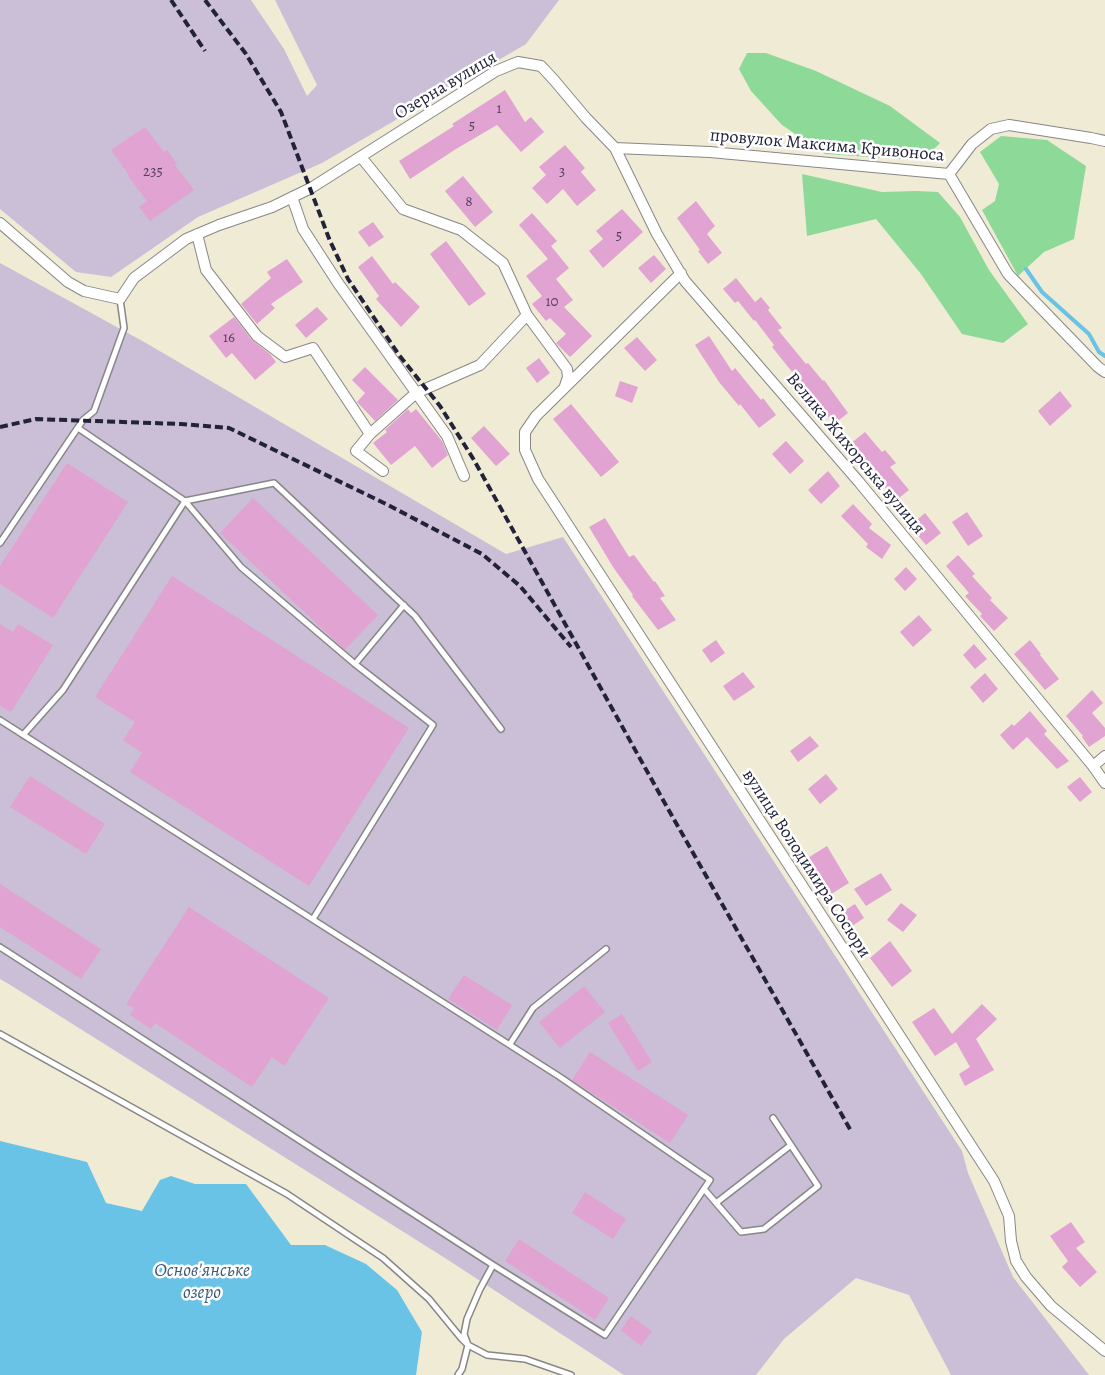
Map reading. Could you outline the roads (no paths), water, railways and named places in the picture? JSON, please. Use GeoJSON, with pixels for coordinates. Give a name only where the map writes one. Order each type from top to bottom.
{"type":"FeatureCollection","features":[{"type":"Feature","properties":{"kind":"street","name":"Озерна вулиця"},"geometry":{"type":"LineString","coordinates":[[120,299],[134,278],[186,239],[219,225],[272,208],[311,188],[496,71],[518,62],[541,66],[586,118],[616,148],[657,234],[681,273]]}},
{"type":"Feature","properties":{"kind":"street","name":"провулок Максима Кривоноса"},"geometry":{"type":"LineString","coordinates":[[616,148],[710,152],[949,174],[972,144],[991,129],[1009,125],[1105,142]]}},
{"type":"Feature","properties":{"kind":"street"},"geometry":{"type":"LineString","coordinates":[[361,157],[404,209],[461,230],[503,263],[527,315],[567,369],[568,377],[565,386]]}},
{"type":"Feature","properties":{"kind":"street"},"geometry":{"type":"LineString","coordinates":[[949,174],[1008,274],[1105,372]]}},
{"type":"Feature","properties":{"kind":"street"},"geometry":{"type":"LineString","coordinates":[[292,197],[303,229],[338,283],[447,436],[464,476]]}},
{"type":"Feature","properties":{"kind":"street"},"geometry":{"type":"LineString","coordinates":[[0,223],[68,282],[84,291],[120,299]]}},
{"type":"Feature","properties":{"kind":"street"},"geometry":{"type":"LineString","coordinates":[[197,234],[206,270],[257,336],[285,357],[313,348],[370,434]]}},
{"type":"Feature","properties":{"kind":"street"},"geometry":{"type":"LineString","coordinates":[[565,386],[681,273]]}},
{"type":"Feature","properties":{"kind":"street","name":"Велика Жихорська вулиця"},"geometry":{"type":"LineString","coordinates":[[681,273],[692,289],[859,482],[1105,783]]}},
{"type":"Feature","properties":{"kind":"street"},"geometry":{"type":"LineString","coordinates":[[383,471],[356,451],[370,434],[416,393],[480,365],[527,315]]}},
{"type":"Feature","properties":{"kind":"street","name":"вулиця Володимира Сосюри"},"geometry":{"type":"LineString","coordinates":[[565,386],[536,416],[525,432],[525,450],[538,479],[994,1181],[1009,1216],[1011,1241],[1016,1261],[1026,1277],[1051,1306],[1105,1351]]}},
{"type":"Feature","properties":{"kind":"street"},"geometry":{"type":"LineString","coordinates":[[1093,766],[1105,756]]}},
{"type":"Feature","properties":{"kind":"lane"},"geometry":{"type":"LineString","coordinates":[[0,543],[83,420],[94,411],[124,328],[120,299]]}},
{"type":"Feature","properties":{"kind":"lane"},"geometry":{"type":"LineString","coordinates":[[78,428],[185,501],[241,567],[355,664],[433,725],[313,919]]}},
{"type":"Feature","properties":{"kind":"lane"},"geometry":{"type":"LineString","coordinates":[[23,735],[63,690],[185,501],[274,484],[415,616],[501,729]]}},
{"type":"Feature","properties":{"kind":"lane"},"geometry":{"type":"LineString","coordinates":[[355,664],[404,606]]}},
{"type":"Feature","properties":{"kind":"lane"},"geometry":{"type":"LineString","coordinates":[[0,720],[560,1076],[710,1180],[605,1335],[493,1266],[0,947]]}},
{"type":"Feature","properties":{"kind":"lane"},"geometry":{"type":"LineString","coordinates":[[510,1044],[534,1008],[606,949]]}},
{"type":"Feature","properties":{"kind":"lane"},"geometry":{"type":"LineString","coordinates":[[0,1034],[303,1204],[383,1258],[429,1299],[468,1345],[487,1355],[525,1359],[571,1375]]}},
{"type":"Feature","properties":{"kind":"lane"},"geometry":{"type":"LineString","coordinates":[[704,1189],[741,1232],[764,1229],[818,1186],[773,1118]]}},
{"type":"Feature","properties":{"kind":"lane"},"geometry":{"type":"LineString","coordinates":[[716,1203],[791,1145]]}},
{"type":"Feature","properties":{"kind":"lane"},"geometry":{"type":"LineString","coordinates":[[458,1375],[462,1369],[468,1345],[464,1334],[467,1319],[493,1266]]}},
{"type":"Feature","properties":{"kind":"water","name":"Основ'янське озеро"},"geometry":{"type":"Polygon","coordinates":[[[0,1141],[87,1162],[106,1203],[142,1211],[160,1180],[171,1176],[195,1184],[246,1184],[291,1245],[325,1245],[366,1264],[397,1290],[422,1332],[416,1375],[0,1375],[0,1141]]]}},
{"type":"Feature","properties":{"kind":"waterway"},"geometry":{"type":"LineString","coordinates":[[1026,269],[1042,292],[1089,334],[1099,352],[1105,356]]}},
{"type":"Feature","properties":{"kind":"railway"},"geometry":{"type":"LineString","coordinates":[[171,0],[205,51]]}},
{"type":"Feature","properties":{"kind":"railway"},"geometry":{"type":"LineString","coordinates":[[205,0],[246,54],[281,112],[330,241],[348,279],[399,355],[440,406],[474,460],[663,800],[851,1131]]}},
{"type":"Feature","properties":{"kind":"railway"},"geometry":{"type":"LineString","coordinates":[[0,427],[36,419],[181,424],[229,428],[386,504],[482,554],[520,586],[571,647]]}}]}
